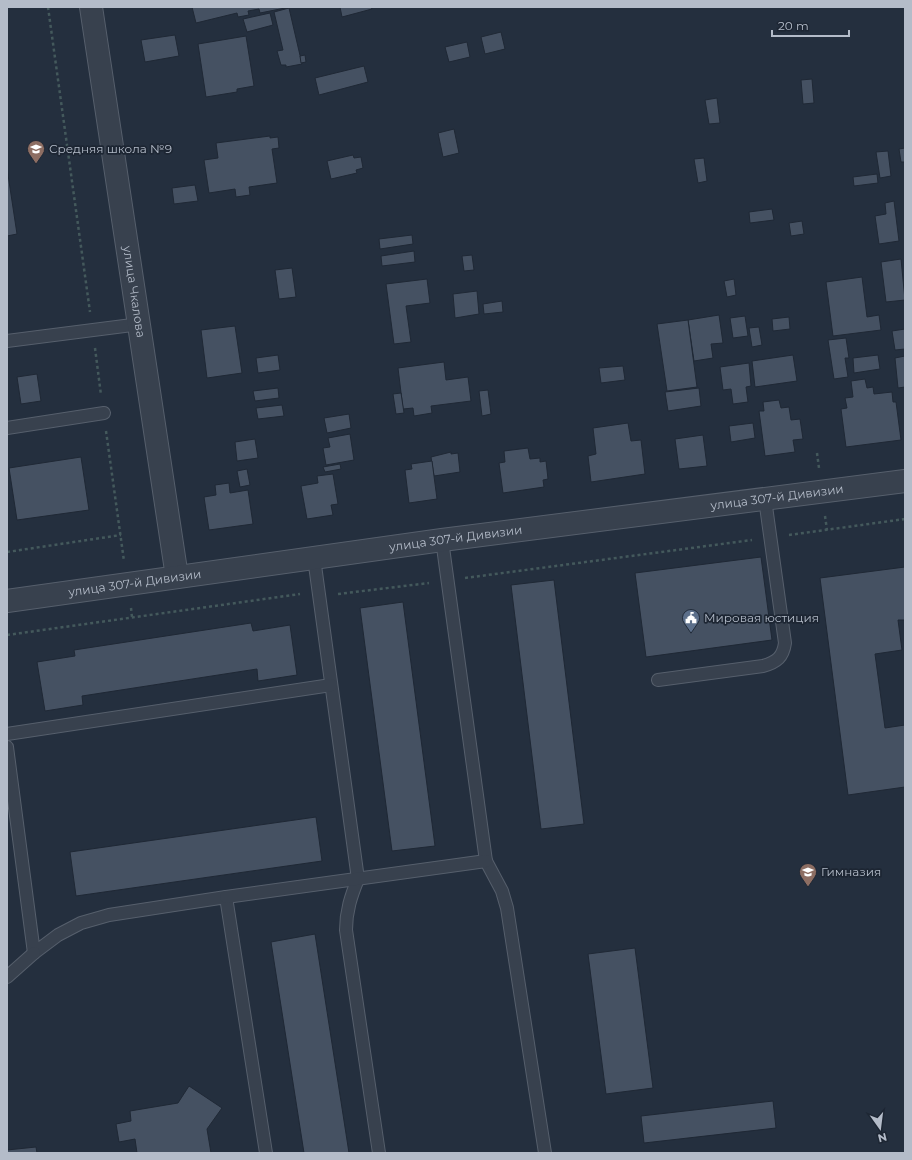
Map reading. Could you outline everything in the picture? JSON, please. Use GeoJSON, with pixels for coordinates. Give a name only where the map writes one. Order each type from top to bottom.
{"type":"FeatureCollection","features":[{"type":"Feature","properties":{"kind":"street","name":"улица Чкалова"},"geometry":{"type":"LineString","coordinates":[[91,7],[177,577]]}},
{"type":"Feature","properties":{"kind":"street","name":"улица 307-й Дивизии"},"geometry":{"type":"LineString","coordinates":[[7,601],[442,540],[905,481]]}},
{"type":"Feature","properties":{"kind":"lane"},"geometry":{"type":"LineString","coordinates":[[7,341],[140,324]]}},
{"type":"Feature","properties":{"kind":"lane"},"geometry":{"type":"LineString","coordinates":[[7,428],[104,413]]}},
{"type":"Feature","properties":{"kind":"lane"},"geometry":{"type":"LineString","coordinates":[[658,680],[763,666],[774,663],[780,658],[784,651],[785,643],[766,499]]}},
{"type":"Feature","properties":{"kind":"lane"},"geometry":{"type":"LineString","coordinates":[[442,540],[486,861],[502,891],[507,908],[545,1153]]}},
{"type":"Feature","properties":{"kind":"lane"},"geometry":{"type":"LineString","coordinates":[[314,558],[358,879],[348,904],[346,930],[379,1153]]}},
{"type":"Feature","properties":{"kind":"lane"},"geometry":{"type":"LineString","coordinates":[[7,734],[331,685]]}},
{"type":"Feature","properties":{"kind":"lane"},"geometry":{"type":"LineString","coordinates":[[7,747],[34,953]]}},
{"type":"Feature","properties":{"kind":"lane"},"geometry":{"type":"LineString","coordinates":[[7,977],[34,953],[58,935],[81,923],[109,915],[226,897],[486,861]]}},
{"type":"Feature","properties":{"kind":"lane"},"geometry":{"type":"LineString","coordinates":[[226,897],[266,1153]]}},
{"type":"Feature","properties":{"kind":"path"},"geometry":{"type":"LineString","coordinates":[[7,635],[304,593],[336,595],[905,519]]}},
{"type":"Feature","properties":{"kind":"path"},"geometry":{"type":"LineString","coordinates":[[7,552],[121,535]]}},
{"type":"Feature","properties":{"kind":"building"},"geometry":{"type":"Polygon","coordinates":[[[192,7],[290,7],[260,13],[259,9],[248,11],[249,15],[238,17],[237,13],[196,23],[192,7]]]}},
{"type":"Feature","properties":{"kind":"building"},"geometry":{"type":"Polygon","coordinates":[[[340,7],[371,7],[372,9],[342,17],[340,7]]]}},
{"type":"Feature","properties":{"kind":"building"},"geometry":{"type":"Polygon","coordinates":[[[289,8],[302,64],[286,67],[286,65],[281,65],[277,51],[283,50],[274,12],[289,8]]]}},
{"type":"Feature","properties":{"kind":"building"},"geometry":{"type":"Polygon","coordinates":[[[270,13],[273,25],[247,32],[243,19],[270,13]]]}},
{"type":"Feature","properties":{"kind":"building"},"geometry":{"type":"Polygon","coordinates":[[[501,32],[505,49],[485,54],[481,37],[501,32]]]}},
{"type":"Feature","properties":{"kind":"building"},"geometry":{"type":"Polygon","coordinates":[[[175,35],[179,56],[145,62],[141,40],[175,35]]]}},
{"type":"Feature","properties":{"kind":"building"},"geometry":{"type":"Polygon","coordinates":[[[246,36],[254,86],[237,89],[237,92],[206,97],[198,44],[246,36]]]}},
{"type":"Feature","properties":{"kind":"building"},"geometry":{"type":"Polygon","coordinates":[[[467,42],[470,57],[449,62],[445,47],[467,42]]]}},
{"type":"Feature","properties":{"kind":"building"},"geometry":{"type":"Polygon","coordinates":[[[305,55],[306,62],[301,63],[300,56],[305,55]]]}},
{"type":"Feature","properties":{"kind":"building"},"geometry":{"type":"Polygon","coordinates":[[[364,66],[368,82],[319,95],[315,78],[364,66]]]}},
{"type":"Feature","properties":{"kind":"building"},"geometry":{"type":"Polygon","coordinates":[[[812,79],[814,103],[803,104],[801,80],[812,79]]]}},
{"type":"Feature","properties":{"kind":"building"},"geometry":{"type":"Polygon","coordinates":[[[717,98],[720,123],[709,124],[705,100],[717,98]]]}},
{"type":"Feature","properties":{"kind":"building"},"geometry":{"type":"Polygon","coordinates":[[[454,129],[459,153],[443,157],[438,133],[454,129]]]}},
{"type":"Feature","properties":{"kind":"building"},"geometry":{"type":"Polygon","coordinates":[[[270,136],[270,138],[278,137],[279,148],[272,149],[277,183],[249,187],[250,195],[236,197],[235,189],[209,193],[204,160],[218,158],[216,143],[270,136]]]}},
{"type":"Feature","properties":{"kind":"building"},"geometry":{"type":"Polygon","coordinates":[[[905,148],[905,162],[901,162],[899,149],[905,148]]]}},
{"type":"Feature","properties":{"kind":"building"},"geometry":{"type":"Polygon","coordinates":[[[888,151],[891,176],[880,178],[876,152],[888,151]]]}},
{"type":"Feature","properties":{"kind":"building"},"geometry":{"type":"Polygon","coordinates":[[[353,155],[354,158],[361,157],[363,168],[356,170],[357,173],[331,179],[327,161],[353,155]]]}},
{"type":"Feature","properties":{"kind":"building"},"geometry":{"type":"Polygon","coordinates":[[[704,158],[707,181],[698,183],[694,159],[704,158]]]}},
{"type":"Feature","properties":{"kind":"building"},"geometry":{"type":"Polygon","coordinates":[[[7,168],[17,234],[7,236],[7,168]]]}},
{"type":"Feature","properties":{"kind":"building"},"geometry":{"type":"Polygon","coordinates":[[[877,174],[878,183],[854,186],[853,177],[877,174]]]}},
{"type":"Feature","properties":{"kind":"building"},"geometry":{"type":"Polygon","coordinates":[[[195,185],[198,201],[174,204],[172,188],[195,185]]]}},
{"type":"Feature","properties":{"kind":"building"},"geometry":{"type":"Polygon","coordinates":[[[894,201],[899,241],[879,244],[875,216],[886,214],[885,203],[894,201]]]}},
{"type":"Feature","properties":{"kind":"building"},"geometry":{"type":"Polygon","coordinates":[[[772,209],[774,220],[750,223],[749,212],[772,209]]]}},
{"type":"Feature","properties":{"kind":"building"},"geometry":{"type":"Polygon","coordinates":[[[802,221],[804,234],[791,236],[789,223],[802,221]]]}},
{"type":"Feature","properties":{"kind":"building"},"geometry":{"type":"Polygon","coordinates":[[[412,235],[413,244],[380,249],[379,239],[412,235]]]}},
{"type":"Feature","properties":{"kind":"building"},"geometry":{"type":"Polygon","coordinates":[[[414,251],[415,262],[382,266],[381,256],[414,251]]]}},
{"type":"Feature","properties":{"kind":"building"},"geometry":{"type":"Polygon","coordinates":[[[472,255],[474,270],[464,271],[462,256],[472,255]]]}},
{"type":"Feature","properties":{"kind":"building"},"geometry":{"type":"Polygon","coordinates":[[[901,259],[905,300],[886,302],[881,262],[901,259]]]}},
{"type":"Feature","properties":{"kind":"building"},"geometry":{"type":"Polygon","coordinates":[[[292,268],[296,297],[279,299],[275,270],[292,268]]]}},
{"type":"Feature","properties":{"kind":"building"},"geometry":{"type":"Polygon","coordinates":[[[862,277],[867,317],[879,315],[881,330],[833,336],[826,282],[862,277]]]}},
{"type":"Feature","properties":{"kind":"building"},"geometry":{"type":"Polygon","coordinates":[[[427,279],[430,303],[406,306],[411,342],[394,344],[386,284],[427,279]]]}},
{"type":"Feature","properties":{"kind":"building"},"geometry":{"type":"Polygon","coordinates":[[[734,279],[736,295],[727,297],[724,281],[734,279]]]}},
{"type":"Feature","properties":{"kind":"building"},"geometry":{"type":"Polygon","coordinates":[[[477,291],[479,314],[455,318],[453,294],[477,291]]]}},
{"type":"Feature","properties":{"kind":"building"},"geometry":{"type":"Polygon","coordinates":[[[502,301],[503,312],[484,314],[483,304],[502,301]]]}},
{"type":"Feature","properties":{"kind":"building"},"geometry":{"type":"Polygon","coordinates":[[[719,315],[723,343],[711,344],[713,358],[694,361],[688,320],[719,315]]]}},
{"type":"Feature","properties":{"kind":"building"},"geometry":{"type":"Polygon","coordinates":[[[745,316],[748,336],[733,338],[730,318],[745,316]]]}},
{"type":"Feature","properties":{"kind":"building"},"geometry":{"type":"Polygon","coordinates":[[[789,317],[790,329],[773,331],[772,319],[789,317]]]}},
{"type":"Feature","properties":{"kind":"building"},"geometry":{"type":"Polygon","coordinates":[[[688,320],[697,387],[667,391],[657,324],[688,320]]]}},
{"type":"Feature","properties":{"kind":"building"},"geometry":{"type":"Polygon","coordinates":[[[235,326],[242,373],[207,378],[201,330],[235,326]]]}},
{"type":"Feature","properties":{"kind":"building"},"geometry":{"type":"Polygon","coordinates":[[[759,327],[762,345],[752,347],[749,328],[759,327]]]}},
{"type":"Feature","properties":{"kind":"building"},"geometry":{"type":"Polygon","coordinates":[[[905,329],[905,349],[895,350],[892,331],[905,329]]]}},
{"type":"Feature","properties":{"kind":"building"},"geometry":{"type":"Polygon","coordinates":[[[846,338],[849,358],[845,358],[848,377],[834,379],[828,340],[846,338]]]}},
{"type":"Feature","properties":{"kind":"building"},"geometry":{"type":"Polygon","coordinates":[[[278,355],[280,370],[258,373],[256,358],[278,355]]]}},
{"type":"Feature","properties":{"kind":"building"},"geometry":{"type":"Polygon","coordinates":[[[793,355],[797,381],[755,387],[752,361],[793,355]]]}},
{"type":"Feature","properties":{"kind":"building"},"geometry":{"type":"Polygon","coordinates":[[[878,355],[880,369],[854,373],[853,358],[878,355]]]}},
{"type":"Feature","properties":{"kind":"building"},"geometry":{"type":"Polygon","coordinates":[[[905,356],[905,387],[898,388],[895,358],[905,356]]]}},
{"type":"Feature","properties":{"kind":"building"},"geometry":{"type":"Polygon","coordinates":[[[444,362],[446,380],[468,377],[471,401],[431,406],[432,413],[414,416],[413,408],[403,409],[398,368],[444,362]]]}},
{"type":"Feature","properties":{"kind":"building"},"geometry":{"type":"Polygon","coordinates":[[[749,363],[751,386],[746,387],[748,402],[733,404],[731,389],[723,390],[720,367],[749,363]]]}},
{"type":"Feature","properties":{"kind":"building"},"geometry":{"type":"Polygon","coordinates":[[[623,366],[625,380],[601,383],[599,368],[623,366]]]}},
{"type":"Feature","properties":{"kind":"building"},"geometry":{"type":"Polygon","coordinates":[[[37,374],[41,401],[21,404],[17,377],[37,374]]]}},
{"type":"Feature","properties":{"kind":"building"},"geometry":{"type":"Polygon","coordinates":[[[865,379],[867,388],[873,387],[874,394],[892,392],[893,402],[896,402],[901,440],[846,447],[841,409],[847,408],[845,398],[853,397],[851,381],[865,379]]]}},
{"type":"Feature","properties":{"kind":"building"},"geometry":{"type":"Polygon","coordinates":[[[278,388],[279,398],[255,401],[253,391],[278,388]]]}},
{"type":"Feature","properties":{"kind":"building"},"geometry":{"type":"Polygon","coordinates":[[[699,388],[701,406],[668,411],[665,392],[699,388]]]}},
{"type":"Feature","properties":{"kind":"building"},"geometry":{"type":"Polygon","coordinates":[[[488,390],[491,414],[482,416],[479,391],[488,390]]]}},
{"type":"Feature","properties":{"kind":"building"},"geometry":{"type":"Polygon","coordinates":[[[401,393],[404,413],[396,414],[393,394],[401,393]]]}},
{"type":"Feature","properties":{"kind":"building"},"geometry":{"type":"Polygon","coordinates":[[[779,400],[781,408],[789,407],[791,420],[800,419],[803,439],[793,440],[795,452],[765,456],[759,411],[764,411],[763,402],[779,400]]]}},
{"type":"Feature","properties":{"kind":"building"},"geometry":{"type":"Polygon","coordinates":[[[282,405],[284,416],[258,419],[256,408],[282,405]]]}},
{"type":"Feature","properties":{"kind":"building"},"geometry":{"type":"Polygon","coordinates":[[[349,414],[351,428],[327,433],[324,418],[349,414]]]}},
{"type":"Feature","properties":{"kind":"building"},"geometry":{"type":"Polygon","coordinates":[[[628,423],[631,441],[641,440],[645,474],[591,482],[588,456],[596,454],[593,428],[628,423]]]}},
{"type":"Feature","properties":{"kind":"building"},"geometry":{"type":"Polygon","coordinates":[[[753,423],[755,438],[731,442],[729,426],[753,423]]]}},
{"type":"Feature","properties":{"kind":"building"},"geometry":{"type":"Polygon","coordinates":[[[350,434],[354,460],[326,465],[323,448],[330,447],[328,438],[350,434]]]}},
{"type":"Feature","properties":{"kind":"building"},"geometry":{"type":"Polygon","coordinates":[[[703,435],[707,466],[679,469],[675,439],[703,435]]]}},
{"type":"Feature","properties":{"kind":"building"},"geometry":{"type":"Polygon","coordinates":[[[255,439],[258,458],[237,461],[235,442],[255,439]]]}},
{"type":"Feature","properties":{"kind":"building"},"geometry":{"type":"Polygon","coordinates":[[[528,448],[530,459],[540,458],[540,462],[546,461],[548,479],[543,480],[544,487],[503,493],[499,463],[505,462],[504,451],[528,448]]]}},
{"type":"Feature","properties":{"kind":"building"},"geometry":{"type":"Polygon","coordinates":[[[451,452],[451,454],[458,453],[460,472],[434,476],[431,457],[451,452]]]}},
{"type":"Feature","properties":{"kind":"building"},"geometry":{"type":"Polygon","coordinates":[[[81,457],[89,510],[17,520],[9,468],[81,457]]]}},
{"type":"Feature","properties":{"kind":"building"},"geometry":{"type":"Polygon","coordinates":[[[432,461],[437,499],[409,503],[405,470],[412,469],[411,464],[432,461]]]}},
{"type":"Feature","properties":{"kind":"building"},"geometry":{"type":"Polygon","coordinates":[[[340,464],[341,469],[325,472],[323,467],[340,464]]]}},
{"type":"Feature","properties":{"kind":"building"},"geometry":{"type":"Polygon","coordinates":[[[247,469],[250,485],[240,487],[237,471],[247,469]]]}},
{"type":"Feature","properties":{"kind":"building"},"geometry":{"type":"Polygon","coordinates":[[[333,474],[338,504],[331,505],[333,515],[307,519],[301,486],[318,483],[317,476],[333,474]]]}},
{"type":"Feature","properties":{"kind":"building"},"geometry":{"type":"Polygon","coordinates":[[[229,483],[230,493],[248,490],[253,524],[209,530],[204,497],[216,495],[215,485],[229,483]]]}},
{"type":"Feature","properties":{"kind":"building"},"geometry":{"type":"Polygon","coordinates":[[[761,557],[772,640],[646,657],[635,573],[761,557]]]}},
{"type":"Feature","properties":{"kind":"building"},"geometry":{"type":"Polygon","coordinates":[[[905,567],[905,620],[898,620],[902,650],[875,654],[885,728],[905,725],[905,787],[848,795],[820,578],[905,567]]]}},
{"type":"Feature","properties":{"kind":"building"},"geometry":{"type":"Polygon","coordinates":[[[554,580],[584,824],[541,829],[511,585],[554,580]]]}},
{"type":"Feature","properties":{"kind":"building"},"geometry":{"type":"Polygon","coordinates":[[[403,602],[435,846],[392,851],[360,608],[403,602]]]}},
{"type":"Feature","properties":{"kind":"building"},"geometry":{"type":"Polygon","coordinates":[[[251,623],[253,631],[290,625],[297,675],[258,681],[257,669],[82,696],[83,705],[45,711],[37,662],[75,656],[74,650],[251,623]]]}},
{"type":"Feature","properties":{"kind":"building"},"geometry":{"type":"Polygon","coordinates":[[[316,817],[322,861],[76,896],[70,852],[316,817]]]}},
{"type":"Feature","properties":{"kind":"building"},"geometry":{"type":"Polygon","coordinates":[[[315,934],[349,1153],[304,1153],[271,942],[315,934]]]}},
{"type":"Feature","properties":{"kind":"building"},"geometry":{"type":"Polygon","coordinates":[[[635,948],[653,1088],[606,1094],[588,954],[635,948]]]}},
{"type":"Feature","properties":{"kind":"building"},"geometry":{"type":"Polygon","coordinates":[[[189,1086],[222,1108],[207,1129],[211,1153],[137,1153],[135,1139],[119,1142],[116,1124],[131,1121],[130,1111],[178,1103],[189,1086]]]}},
{"type":"Feature","properties":{"kind":"building"},"geometry":{"type":"Polygon","coordinates":[[[773,1101],[776,1128],[644,1143],[641,1116],[773,1101]]]}},
{"type":"Feature","properties":{"kind":"building"},"geometry":{"type":"Polygon","coordinates":[[[36,1147],[37,1153],[7,1153],[7,1150],[36,1147]]]}},
{"type":"Feature","properties":{"kind":"place","name":"Средняя школа №9"},"geometry":{"type":"Point","coordinates":[36,164]}},
{"type":"Feature","properties":{"kind":"place","name":"Мировая юстиция"},"geometry":{"type":"Point","coordinates":[691,633]}},
{"type":"Feature","properties":{"kind":"place","name":"Гимназия"},"geometry":{"type":"Point","coordinates":[808,887]}}]}
